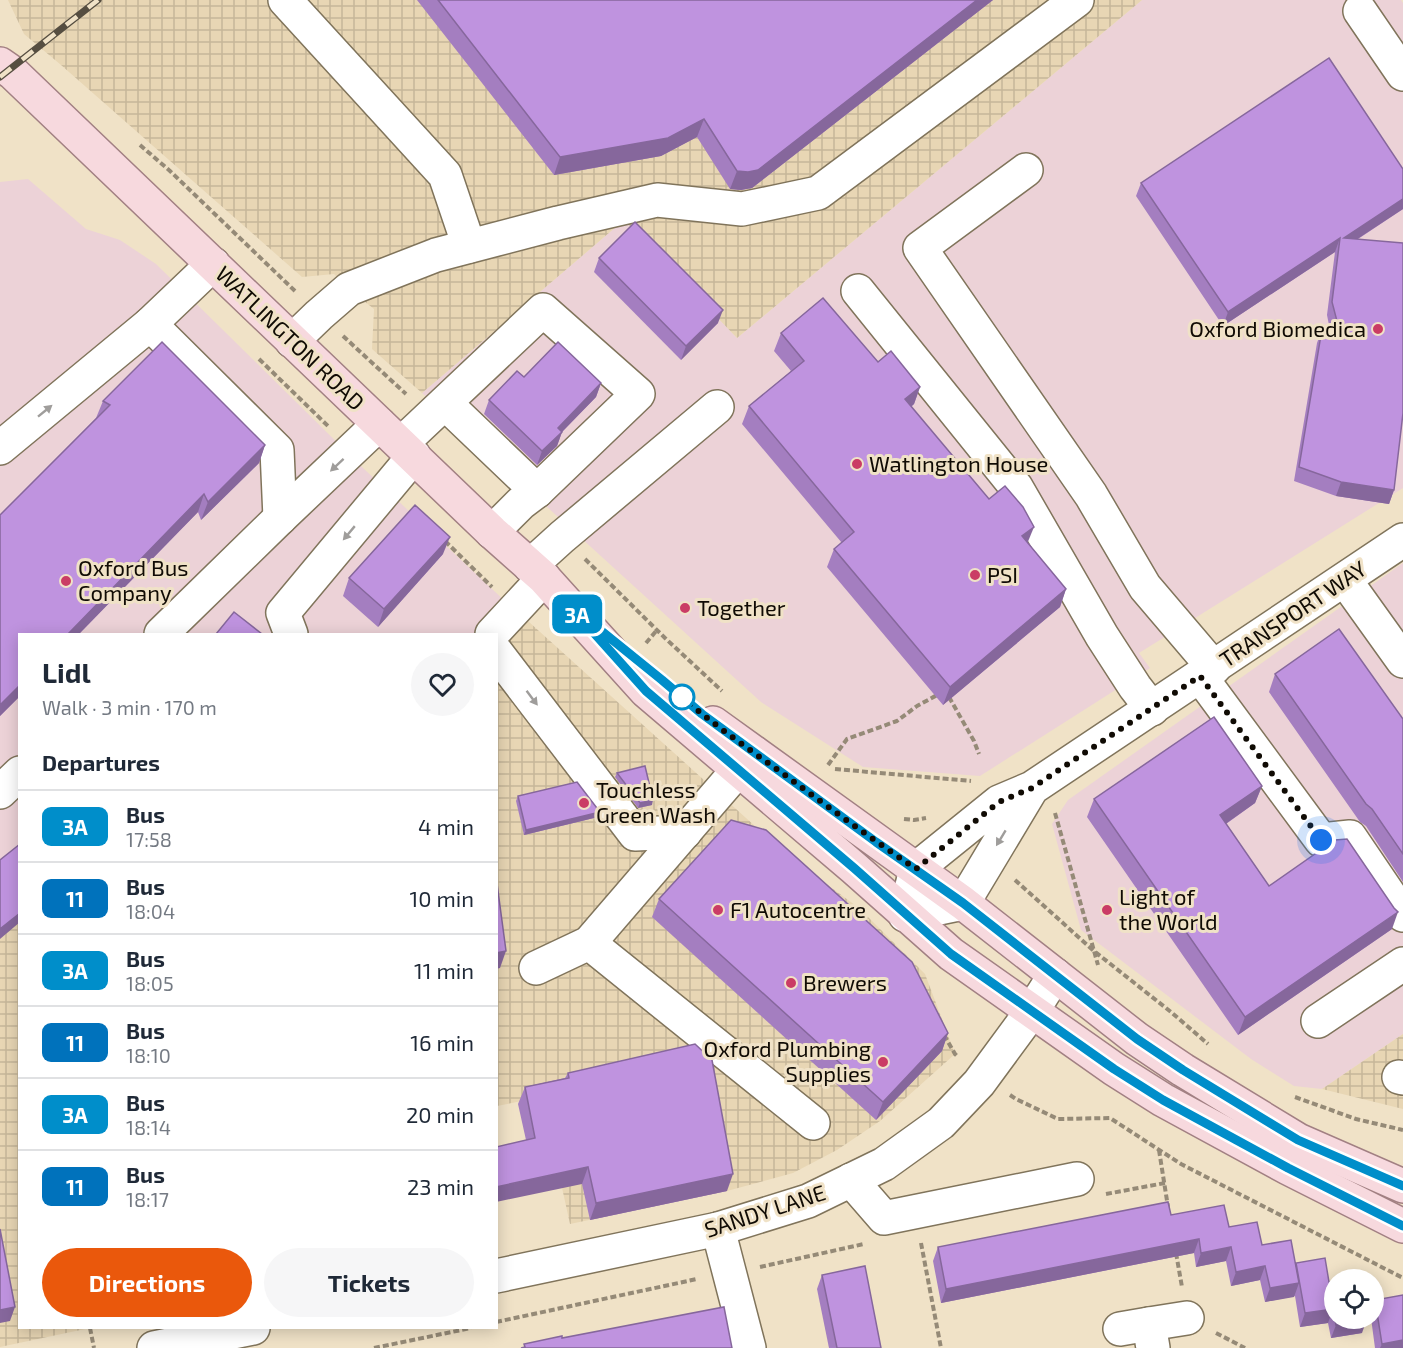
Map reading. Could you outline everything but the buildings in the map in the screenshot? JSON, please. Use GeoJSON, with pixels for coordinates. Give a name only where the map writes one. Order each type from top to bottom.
{"type":"FeatureCollection","features":[{"type":"Feature","properties":{"kind":"main road","name":"WATLINGTON ROAD"},"geometry":{"type":"LineString","coordinates":[[6,68],[568,604],[702,714],[746,762],[854,868],[951,954],[1114,1069],[1163,1100],[1288,1168],[1403,1226]]}},
{"type":"Feature","properties":{"kind":"main road","name":"WATLINGTON ROAD"},"geometry":{"type":"LineString","coordinates":[[746,762],[916,869],[1137,1039],[1183,1070],[1298,1140],[1403,1186]]}},
{"type":"Feature","properties":{"kind":"street"},"geometry":{"type":"LineString","coordinates":[[285,0],[445,176],[469,246]]}},
{"type":"Feature","properties":{"kind":"street"},"geometry":{"type":"LineString","coordinates":[[292,341],[348,290],[435,255],[657,200],[742,209],[818,194],[1077,0]]}},
{"type":"Feature","properties":{"kind":"street"},"geometry":{"type":"LineString","coordinates":[[1360,11],[1403,74]]}},
{"type":"Feature","properties":{"kind":"street"},"geometry":{"type":"LineString","coordinates":[[1026,170],[920,248],[1091,495],[1145,587],[1207,672],[1321,840],[1350,837],[1403,915]]}},
{"type":"Feature","properties":{"kind":"street"},"geometry":{"type":"LineString","coordinates":[[0,448],[150,324],[213,264]]}},
{"type":"Feature","properties":{"kind":"street"},"geometry":{"type":"LineString","coordinates":[[858,291],[1016,487],[1102,636],[1152,709]]}},
{"type":"Feature","properties":{"kind":"street"},"geometry":{"type":"LineString","coordinates":[[162,633],[280,518],[398,441],[445,403],[543,310],[638,394],[492,532]]}},
{"type":"Feature","properties":{"kind":"street"},"geometry":{"type":"LineString","coordinates":[[150,324],[277,450],[280,518]]}},
{"type":"Feature","properties":{"kind":"street"},"geometry":{"type":"LineString","coordinates":[[445,403],[537,491]]}},
{"type":"Feature","properties":{"kind":"street"},"geometry":{"type":"LineString","coordinates":[[493,633],[562,537],[717,407]]}},
{"type":"Feature","properties":{"kind":"street"},"geometry":{"type":"LineString","coordinates":[[291,633],[283,613],[398,441]]}},
{"type":"Feature","properties":{"kind":"street","name":"TRANSPORT WAY"},"geometry":{"type":"LineString","coordinates":[[916,869],[999,802],[1032,788],[1403,540]]}},
{"type":"Feature","properties":{"kind":"street"},"geometry":{"type":"LineString","coordinates":[[1345,580],[1403,661]]}},
{"type":"Feature","properties":{"kind":"street"},"geometry":{"type":"LineString","coordinates":[[498,655],[635,834],[685,832]]}},
{"type":"Feature","properties":{"kind":"street"},"geometry":{"type":"LineString","coordinates":[[536,968],[589,943],[746,762]]}},
{"type":"Feature","properties":{"kind":"street"},"geometry":{"type":"LineString","coordinates":[[0,792],[18,775]]}},
{"type":"Feature","properties":{"kind":"street","name":"TRANSPORT WAY"},"geometry":{"type":"LineString","coordinates":[[963,903],[1032,788]]}},
{"type":"Feature","properties":{"kind":"street"},"geometry":{"type":"LineString","coordinates":[[916,869],[905,915],[963,903]]}},
{"type":"Feature","properties":{"kind":"street"},"geometry":{"type":"LineString","coordinates":[[589,943],[813,1123]]}},
{"type":"Feature","properties":{"kind":"street"},"geometry":{"type":"LineString","coordinates":[[1318,1021],[1403,964]]}},
{"type":"Feature","properties":{"kind":"street","name":"SANDY LANE"},"geometry":{"type":"LineString","coordinates":[[498,1276],[718,1229],[808,1201],[884,1164],[942,1123],[985,1076],[1055,975]]}},
{"type":"Feature","properties":{"kind":"street"},"geometry":{"type":"LineString","coordinates":[[851,1180],[884,1218],[1077,1179]]}},
{"type":"Feature","properties":{"kind":"street"},"geometry":{"type":"LineString","coordinates":[[718,1229],[748,1348]]}},
{"type":"Feature","properties":{"kind":"street"},"geometry":{"type":"LineString","coordinates":[[1141,1334],[1187,1318]]}},
{"type":"Feature","properties":{"kind":"street"},"geometry":{"type":"LineString","coordinates":[[154,1348],[247,1329]]}},
{"type":"Feature","properties":{"kind":"path"},"geometry":{"type":"LineString","coordinates":[[979,754],[945,690],[897,721],[847,739],[825,768],[981,782]]}},
{"type":"Feature","properties":{"kind":"path"},"geometry":{"type":"LineString","coordinates":[[1032,788],[1052,802],[1099,971]]}},
{"type":"Feature","properties":{"kind":"path"},"geometry":{"type":"LineString","coordinates":[[896,818],[914,820],[930,817],[956,837]]}},
{"type":"Feature","properties":{"kind":"path"},"geometry":{"type":"LineString","coordinates":[[988,860],[1020,883],[1094,951],[1172,1012],[1216,1051]]}},
{"type":"Feature","properties":{"kind":"path"},"geometry":{"type":"LineString","coordinates":[[1294,1097],[1356,1119],[1403,1130]]}},
{"type":"Feature","properties":{"kind":"path"},"geometry":{"type":"LineString","coordinates":[[1058,1119],[1110,1119],[1181,1164],[1403,1278]]}},
{"type":"Feature","properties":{"kind":"path"},"geometry":{"type":"LineString","coordinates":[[1159,1150],[1170,1214]]}},
{"type":"Feature","properties":{"kind":"path"},"geometry":{"type":"LineString","coordinates":[[914,1212],[941,1348]]}},
{"type":"Feature","properties":{"kind":"path"},"geometry":{"type":"LineString","coordinates":[[1175,1249],[1187,1318]]}},
{"type":"Feature","properties":{"kind":"path"},"geometry":{"type":"LineString","coordinates":[[498,1322],[729,1273]]}},
{"type":"Feature","properties":{"kind":"path"},"geometry":{"type":"LineString","coordinates":[[90,1329],[94,1348]]}},
{"type":"Feature","properties":{"kind":"path"},"geometry":{"type":"LineString","coordinates":[[374,1348],[466,1329]]}},
{"type":"Feature","properties":{"kind":"shaded area"},"geometry":{"type":"Polygon","coordinates":[[[8,0],[1142,0],[737,338],[624,220],[422,393],[372,349],[374,309],[334,274],[302,277],[24,34],[8,0]]]}},
{"type":"Feature","properties":{"kind":"shaded area"},"geometry":{"type":"Polygon","coordinates":[[[1142,0],[1401,0],[1403,3],[1403,488],[1139,653],[1150,668],[980,776],[863,767],[761,702],[422,393],[624,220],[737,338],[1142,0]]]}},
{"type":"Feature","properties":{"kind":"shaded area"},"geometry":{"type":"Polygon","coordinates":[[[28,179],[86,229],[120,240],[156,264],[363,468],[507,603],[475,633],[18,633],[18,849],[0,865],[0,182],[28,179]]]}},
{"type":"Feature","properties":{"kind":"shaded area"},"geometry":{"type":"Polygon","coordinates":[[[1403,563],[1403,1034],[1322,1089],[1294,1086],[1251,1059],[1081,930],[1052,824],[1068,800],[1403,563]]]}},
{"type":"Feature","properties":{"kind":"shaded area"},"geometry":{"type":"Polygon","coordinates":[[[508,603],[787,855],[859,908],[925,974],[955,1054],[880,1121],[837,1150],[793,1173],[727,1191],[570,1224],[542,1097],[498,1106],[498,633],[475,633],[508,603]]]}},
{"type":"Feature","properties":{"kind":"shaded area"},"geometry":{"type":"Polygon","coordinates":[[[18,849],[18,1329],[85,1329],[0,1347],[0,865],[18,849]]]}},
{"type":"Feature","properties":{"kind":"shaded area"},"geometry":{"type":"Polygon","coordinates":[[[1403,1034],[1403,1109],[1322,1089],[1403,1034]]]}},
{"type":"Feature","properties":{"kind":"railway"},"geometry":{"type":"LineString","coordinates":[[0,77],[98,0]]}},
{"type":"Feature","properties":{"kind":"bus line","name":"3A"},"geometry":{"type":"LineString","coordinates":[[1403,1186],[1298,1140],[1183,1070],[1137,1039],[963,903],[702,714],[568,604],[646,691],[951,954],[1114,1069],[1163,1100],[1288,1168],[1403,1226]]}},
{"type":"Feature","properties":{"kind":"place","name":"Oxford Biomedica"},"geometry":{"type":"Point","coordinates":[1378,329]}},
{"type":"Feature","properties":{"kind":"place","name":"Watlington House"},"geometry":{"type":"Point","coordinates":[857,464]}},
{"type":"Feature","properties":{"kind":"place","name":"PSI"},"geometry":{"type":"Point","coordinates":[975,575]}},
{"type":"Feature","properties":{"kind":"place","name":"Oxford Bus Company"},"geometry":{"type":"Point","coordinates":[66,581]}},
{"type":"Feature","properties":{"kind":"place","name":"Together"},"geometry":{"type":"Point","coordinates":[685,608]}},
{"type":"Feature","properties":{"kind":"place","name":"Touchless Green Wash"},"geometry":{"type":"Point","coordinates":[584,803]}},
{"type":"Feature","properties":{"kind":"place","name":"F1 Autocentre"},"geometry":{"type":"Point","coordinates":[718,910]}},
{"type":"Feature","properties":{"kind":"place","name":"Light of the World"},"geometry":{"type":"Point","coordinates":[1107,910]}},
{"type":"Feature","properties":{"kind":"place","name":"Brewers"},"geometry":{"type":"Point","coordinates":[791,983]}},
{"type":"Feature","properties":{"kind":"place","name":"Oxford Plumbing Supplies"},"geometry":{"type":"Point","coordinates":[883,1062]}},
{"type":"Feature","properties":{"kind":"route"},"geometry":{"type":"LineString","coordinates":[[682,697],[754,753],[916,869],[999,802],[1032,788],[1200,676],[1321,840]]}}]}
